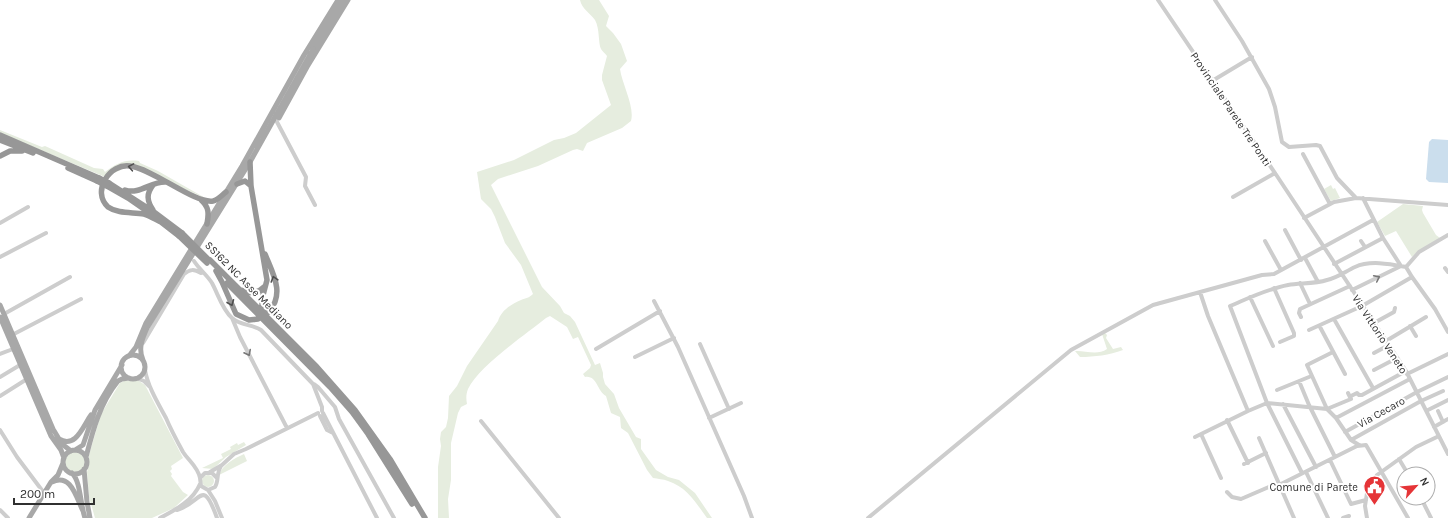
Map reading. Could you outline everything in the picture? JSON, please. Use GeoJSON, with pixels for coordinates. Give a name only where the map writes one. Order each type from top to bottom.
{"type":"FeatureCollection","features":[{"type":"Feature","properties":{"kind":"highway","name":"SS162 NC Asse Mediano"},"geometry":{"type":"LineString","coordinates":[[0,135],[108,185],[180,235]]}},
{"type":"Feature","properties":{"kind":"highway","name":"SS162 NC Asse Mediano"},"geometry":{"type":"LineString","coordinates":[[0,140],[98,180]]}},
{"type":"Feature","properties":{"kind":"highway"},"geometry":{"type":"LineString","coordinates":[[0,156],[15,150],[34,154]]}},
{"type":"Feature","properties":{"kind":"highway"},"geometry":{"type":"LineString","coordinates":[[250,162],[251,186],[267,280],[262,305],[268,314],[277,296],[277,288],[262,246]]}},
{"type":"Feature","properties":{"kind":"highway"},"geometry":{"type":"LineString","coordinates":[[163,223],[143,214],[115,211],[110,208],[104,201],[101,191],[104,182],[111,172],[125,165],[144,170],[199,198],[209,201],[215,200],[226,192]]}},
{"type":"Feature","properties":{"kind":"highway"},"geometry":{"type":"LineString","coordinates":[[237,184],[242,181],[247,181],[251,186]]}},
{"type":"Feature","properties":{"kind":"highway"},"geometry":{"type":"LineString","coordinates":[[118,188],[129,191],[137,191],[153,184],[167,182]]}},
{"type":"Feature","properties":{"kind":"highway"},"geometry":{"type":"LineString","coordinates":[[153,184],[149,190],[148,200],[154,212]]}},
{"type":"Feature","properties":{"kind":"highway","name":"SS162 NC Asse Mediano"},"geometry":{"type":"LineString","coordinates":[[108,185],[118,188],[154,212],[239,290],[268,314],[316,369],[355,410],[390,459],[425,518]]}},
{"type":"Feature","properties":{"kind":"highway"},"geometry":{"type":"LineString","coordinates":[[199,198],[207,208],[207,224]]}},
{"type":"Feature","properties":{"kind":"highway","name":"SS162 NC Asse Mediano"},"geometry":{"type":"LineString","coordinates":[[208,262],[316,369]]}},
{"type":"Feature","properties":{"kind":"highway"},"geometry":{"type":"LineString","coordinates":[[216,271],[236,314],[244,319],[258,319]]}},
{"type":"Feature","properties":{"kind":"highway"},"geometry":{"type":"LineString","coordinates":[[239,290],[254,293],[265,287]]}},
{"type":"Feature","properties":{"kind":"highway","name":"SS162 NC Asse Mediano"},"geometry":{"type":"LineString","coordinates":[[332,386],[368,434],[421,518]]}},
{"type":"Feature","properties":{"kind":"main road"},"geometry":{"type":"LineString","coordinates":[[92,518],[86,502],[84,470],[94,427],[103,406],[118,381],[126,378],[136,378],[142,375],[145,370],[140,351],[147,328],[265,138],[338,0]]}},
{"type":"Feature","properties":{"kind":"main road"},"geometry":{"type":"LineString","coordinates":[[58,438],[66,442],[74,439],[95,410],[124,360],[136,347],[146,323],[343,0]]}},
{"type":"Feature","properties":{"kind":"main road"},"geometry":{"type":"LineString","coordinates":[[265,138],[272,131],[311,52],[348,0]]}},
{"type":"Feature","properties":{"kind":"main road"},"geometry":{"type":"LineString","coordinates":[[0,305],[13,349],[51,436],[61,450],[66,470],[72,473],[78,482],[85,518]]}},
{"type":"Feature","properties":{"kind":"main road"},"geometry":{"type":"LineString","coordinates":[[2,316],[58,438],[65,447],[81,452],[86,457]]}},
{"type":"Feature","properties":{"kind":"main road"},"geometry":{"type":"LineString","coordinates":[[129,356],[136,356],[143,360]]}},
{"type":"Feature","properties":{"kind":"main road"},"geometry":{"type":"LineString","coordinates":[[122,365],[123,373],[129,378]]}},
{"type":"Feature","properties":{"kind":"main road"},"geometry":{"type":"LineString","coordinates":[[29,518],[51,482],[58,475],[66,455],[73,450],[80,448],[85,442],[95,410]]}},
{"type":"Feature","properties":{"kind":"main road"},"geometry":{"type":"LineString","coordinates":[[58,475],[79,473],[84,470]]}},
{"type":"Feature","properties":{"kind":"main road"},"geometry":{"type":"LineString","coordinates":[[51,482],[61,479],[68,482],[83,511]]}},
{"type":"Feature","properties":{"kind":"street","name":"Provinciale Parete Tre Ponti"},"geometry":{"type":"LineString","coordinates":[[1158,0],[1304,218]]}},
{"type":"Feature","properties":{"kind":"street"},"geometry":{"type":"LineString","coordinates":[[1215,0],[1252,57],[1269,89],[1275,107],[1282,142],[1289,147],[1320,146],[1337,178],[1356,198]]}},
{"type":"Feature","properties":{"kind":"street"},"geometry":{"type":"LineString","coordinates":[[1212,82],[1252,57]]}},
{"type":"Feature","properties":{"kind":"street"},"geometry":{"type":"LineString","coordinates":[[276,122],[306,177],[305,186],[315,205]]}},
{"type":"Feature","properties":{"kind":"street"},"geometry":{"type":"LineString","coordinates":[[1303,154],[1330,204]]}},
{"type":"Feature","properties":{"kind":"street"},"geometry":{"type":"LineString","coordinates":[[1233,197],[1275,173]]}},
{"type":"Feature","properties":{"kind":"street"},"geometry":{"type":"LineString","coordinates":[[1304,218],[1330,204],[1356,198],[1448,204]]}},
{"type":"Feature","properties":{"kind":"street"},"geometry":{"type":"LineString","coordinates":[[1363,198],[1383,238],[1435,309],[1448,332]]}},
{"type":"Feature","properties":{"kind":"street"},"geometry":{"type":"LineString","coordinates":[[0,223],[28,207]]}},
{"type":"Feature","properties":{"kind":"street","name":"Via Vittorio Veneto"},"geometry":{"type":"LineString","coordinates":[[1304,218],[1407,373],[1448,454]]}},
{"type":"Feature","properties":{"kind":"street"},"geometry":{"type":"LineString","coordinates":[[868,518],[1068,352],[1153,305],[1262,275],[1274,274],[1373,220]]}},
{"type":"Feature","properties":{"kind":"street"},"geometry":{"type":"LineString","coordinates":[[1285,230],[1318,282]]}},
{"type":"Feature","properties":{"kind":"street"},"geometry":{"type":"LineString","coordinates":[[0,258],[46,233]]}},
{"type":"Feature","properties":{"kind":"street"},"geometry":{"type":"LineString","coordinates":[[1301,317],[1299,313],[1300,309],[1404,266],[1419,252],[1448,235]]}},
{"type":"Feature","properties":{"kind":"street"},"geometry":{"type":"LineString","coordinates":[[1334,264],[1383,238]]}},
{"type":"Feature","properties":{"kind":"street"},"geometry":{"type":"LineString","coordinates":[[1265,241],[1281,270]]}},
{"type":"Feature","properties":{"kind":"street"},"geometry":{"type":"LineString","coordinates":[[1361,241],[1365,247]]}},
{"type":"Feature","properties":{"kind":"street"},"geometry":{"type":"LineString","coordinates":[[193,269],[194,251]]}},
{"type":"Feature","properties":{"kind":"street"},"geometry":{"type":"LineString","coordinates":[[194,262],[212,282],[232,318],[240,337],[287,428]]}},
{"type":"Feature","properties":{"kind":"street"},"geometry":{"type":"LineString","coordinates":[[1328,518],[1267,404],[1230,306],[1274,288],[1332,279],[1356,266],[1376,263],[1404,266]]}},
{"type":"Feature","properties":{"kind":"street"},"geometry":{"type":"LineString","coordinates":[[1445,268],[1448,272]]}},
{"type":"Feature","properties":{"kind":"street"},"geometry":{"type":"LineString","coordinates":[[141,344],[184,274],[193,269],[204,274]]}},
{"type":"Feature","properties":{"kind":"street"},"geometry":{"type":"LineString","coordinates":[[2,316],[70,277]]}},
{"type":"Feature","properties":{"kind":"street"},"geometry":{"type":"LineString","coordinates":[[1309,330],[1362,306],[1412,277]]}},
{"type":"Feature","properties":{"kind":"street"},"geometry":{"type":"LineString","coordinates":[[1300,283],[1310,304]]}},
{"type":"Feature","properties":{"kind":"street"},"geometry":{"type":"LineString","coordinates":[[1274,288],[1294,333],[1294,336],[1280,342]]}},
{"type":"Feature","properties":{"kind":"street"},"geometry":{"type":"LineString","coordinates":[[1200,292],[1208,316],[1248,411]]}},
{"type":"Feature","properties":{"kind":"street"},"geometry":{"type":"LineString","coordinates":[[1250,297],[1273,346]]}},
{"type":"Feature","properties":{"kind":"street"},"geometry":{"type":"LineString","coordinates":[[12,335],[81,299]]}},
{"type":"Feature","properties":{"kind":"street"},"geometry":{"type":"LineString","coordinates":[[654,302],[674,338],[744,496],[752,518]]}},
{"type":"Feature","properties":{"kind":"street"},"geometry":{"type":"LineString","coordinates":[[1374,323],[1394,312],[1395,308]]}},
{"type":"Feature","properties":{"kind":"street"},"geometry":{"type":"LineString","coordinates":[[596,349],[660,312]]}},
{"type":"Feature","properties":{"kind":"street"},"geometry":{"type":"LineString","coordinates":[[1386,341],[1426,317]]}},
{"type":"Feature","properties":{"kind":"street"},"geometry":{"type":"LineString","coordinates":[[232,318],[244,325],[257,327],[261,330],[313,384],[318,387],[335,407],[339,419],[394,518]]}},
{"type":"Feature","properties":{"kind":"street"},"geometry":{"type":"LineString","coordinates":[[1334,319],[1373,388]]}},
{"type":"Feature","properties":{"kind":"street"},"geometry":{"type":"LineString","coordinates":[[1410,326],[1416,336]]}},
{"type":"Feature","properties":{"kind":"street"},"geometry":{"type":"LineString","coordinates":[[1320,327],[1345,374]]}},
{"type":"Feature","properties":{"kind":"street"},"geometry":{"type":"LineString","coordinates":[[635,357],[674,338]]}},
{"type":"Feature","properties":{"kind":"street"},"geometry":{"type":"LineString","coordinates":[[700,344],[729,408]]}},
{"type":"Feature","properties":{"kind":"street"},"geometry":{"type":"LineString","coordinates":[[1374,354],[1388,345]]}},
{"type":"Feature","properties":{"kind":"street"},"geometry":{"type":"LineString","coordinates":[[0,354],[13,349]]}},
{"type":"Feature","properties":{"kind":"street"},"geometry":{"type":"LineString","coordinates":[[1333,352],[1307,365],[1327,409],[1336,418],[1351,440],[1359,446]]}},
{"type":"Feature","properties":{"kind":"street"},"geometry":{"type":"LineString","coordinates":[[1195,437],[1227,420],[1267,404],[1282,404],[1327,409],[1351,400],[1350,394],[1357,393],[1362,395],[1373,388],[1448,354]]}},
{"type":"Feature","properties":{"kind":"street"},"geometry":{"type":"LineString","coordinates":[[1374,370],[1397,358]]}},
{"type":"Feature","properties":{"kind":"street"},"geometry":{"type":"LineString","coordinates":[[0,377],[20,365]]}},
{"type":"Feature","properties":{"kind":"street"},"geometry":{"type":"LineString","coordinates":[[145,370],[150,388],[183,452],[195,467],[200,478],[200,483],[194,494],[176,510]]}},
{"type":"Feature","properties":{"kind":"street","name":"Via Cecaro"},"geometry":{"type":"LineString","coordinates":[[1345,432],[1448,376]]}},
{"type":"Feature","properties":{"kind":"street"},"geometry":{"type":"LineString","coordinates":[[1277,390],[1309,377]]}},
{"type":"Feature","properties":{"kind":"street"},"geometry":{"type":"LineString","coordinates":[[136,378],[144,381],[150,388]]}},
{"type":"Feature","properties":{"kind":"street"},"geometry":{"type":"LineString","coordinates":[[0,396],[27,379]]}},
{"type":"Feature","properties":{"kind":"street"},"geometry":{"type":"LineString","coordinates":[[1336,418],[1410,379]]}},
{"type":"Feature","properties":{"kind":"street"},"geometry":{"type":"LineString","coordinates":[[1299,381],[1335,457]]}},
{"type":"Feature","properties":{"kind":"street"},"geometry":{"type":"LineString","coordinates":[[313,384],[322,407],[321,413],[327,430],[333,434],[377,518]]}},
{"type":"Feature","properties":{"kind":"street"},"geometry":{"type":"LineString","coordinates":[[1351,440],[1442,391]]}},
{"type":"Feature","properties":{"kind":"street"},"geometry":{"type":"LineString","coordinates":[[1426,410],[1448,400]]}},
{"type":"Feature","properties":{"kind":"street"},"geometry":{"type":"LineString","coordinates":[[709,418],[741,403]]}},
{"type":"Feature","properties":{"kind":"street"},"geometry":{"type":"LineString","coordinates":[[1282,404],[1316,467]]}},
{"type":"Feature","properties":{"kind":"street"},"geometry":{"type":"LineString","coordinates":[[1438,411],[1443,422]]}},
{"type":"Feature","properties":{"kind":"street"},"geometry":{"type":"LineString","coordinates":[[200,478],[246,449],[321,413]]}},
{"type":"Feature","properties":{"kind":"street"},"geometry":{"type":"LineString","coordinates":[[1434,427],[1448,419]]}},
{"type":"Feature","properties":{"kind":"street"},"geometry":{"type":"LineString","coordinates":[[1227,420],[1246,464],[1266,453]]}},
{"type":"Feature","properties":{"kind":"street"},"geometry":{"type":"LineString","coordinates":[[481,421],[559,518]]}},
{"type":"Feature","properties":{"kind":"street"},"geometry":{"type":"LineString","coordinates":[[0,430],[17,457],[44,493]]}},
{"type":"Feature","properties":{"kind":"street"},"geometry":{"type":"LineString","coordinates":[[1201,434],[1222,477]]}},
{"type":"Feature","properties":{"kind":"street"},"geometry":{"type":"LineString","coordinates":[[1367,518],[1367,493],[1381,472],[1416,447],[1439,436]]}},
{"type":"Feature","properties":{"kind":"street"},"geometry":{"type":"LineString","coordinates":[[1259,438],[1294,518]]}},
{"type":"Feature","properties":{"kind":"street"},"geometry":{"type":"LineString","coordinates":[[1227,492],[1233,498],[1241,499],[1304,473],[1359,446],[1366,445],[1408,518]]}},
{"type":"Feature","properties":{"kind":"street"},"geometry":{"type":"LineString","coordinates":[[1399,459],[1403,466]]}},
{"type":"Feature","properties":{"kind":"street"},"geometry":{"type":"LineString","coordinates":[[1330,460],[1351,504],[1366,500]]}},
{"type":"Feature","properties":{"kind":"street"},"geometry":{"type":"LineString","coordinates":[[215,501],[216,477],[223,464]]}},
{"type":"Feature","properties":{"kind":"street"},"geometry":{"type":"LineString","coordinates":[[195,467],[216,477]]}},
{"type":"Feature","properties":{"kind":"street"},"geometry":{"type":"LineString","coordinates":[[200,483],[215,501],[222,518]]}},
{"type":"Feature","properties":{"kind":"street"},"geometry":{"type":"LineString","coordinates":[[194,494],[215,487]]}},
{"type":"Feature","properties":{"kind":"street"},"geometry":{"type":"LineString","coordinates":[[160,518],[187,506],[197,497],[204,495],[211,500],[217,518]]}},
{"type":"Feature","properties":{"kind":"street"},"geometry":{"type":"LineString","coordinates":[[1425,506],[1431,518]]}},
{"type":"Feature","properties":{"kind":"street"},"geometry":{"type":"LineString","coordinates":[[0,510],[8,518]]}},
{"type":"Feature","properties":{"kind":"street"},"geometry":{"type":"LineString","coordinates":[[1343,518],[1348,516]]}},
{"type":"Feature","properties":{"kind":"shaded area"},"geometry":{"type":"Polygon","coordinates":[[[580,0],[599,0],[609,16],[606,26],[621,44],[627,61],[620,69],[630,102],[632,115],[631,121],[622,128],[587,143],[583,151],[577,149],[573,150],[538,166],[498,179],[491,185],[542,287],[560,306],[564,313],[570,316],[575,322],[595,365],[600,363],[605,384],[614,394],[619,408],[636,437],[641,439],[641,449],[656,470],[668,477],[679,480],[695,493],[712,518],[707,518],[695,501],[681,487],[666,480],[653,478],[647,470],[628,433],[621,428],[620,417],[611,413],[606,396],[592,378],[585,377],[583,374],[590,368],[591,365],[578,337],[573,339],[567,327],[550,316],[492,361],[474,380],[468,389],[466,396],[467,404],[461,407],[458,413],[451,443],[451,480],[448,499],[449,518],[438,518],[438,467],[441,446],[440,439],[441,432],[446,427],[448,418],[449,396],[457,386],[467,366],[498,321],[499,317],[507,308],[533,294],[521,265],[505,243],[491,209],[481,199],[477,172],[514,160],[554,140],[576,133],[611,105],[602,80],[607,56],[601,50],[598,27],[595,20],[584,8],[580,0]]]}},
{"type":"Feature","properties":{"kind":"shaded area"},"geometry":{"type":"Polygon","coordinates":[[[0,130],[42,147],[45,146],[94,168],[103,169],[105,172],[120,163],[139,161],[140,163],[158,171],[207,199],[132,165],[105,177],[0,133],[0,130]]]}},
{"type":"Feature","properties":{"kind":"shaded area"},"geometry":{"type":"Polygon","coordinates":[[[1331,185],[1333,189],[1335,188],[1340,198],[1331,201],[1324,189],[1331,185]]]}},
{"type":"Feature","properties":{"kind":"shaded area"},"geometry":{"type":"Polygon","coordinates":[[[1403,204],[1423,206],[1423,213],[1436,235],[1440,238],[1412,257],[1396,231],[1385,236],[1377,222],[1403,204]]]}},
{"type":"Feature","properties":{"kind":"shaded area"},"geometry":{"type":"Polygon","coordinates":[[[1105,333],[1107,335],[1106,338],[1113,349],[1121,347],[1123,350],[1086,357],[1080,357],[1075,351],[1099,352],[1107,349],[1102,334],[1105,333]]]}},
{"type":"Feature","properties":{"kind":"shaded area"},"geometry":{"type":"Polygon","coordinates":[[[124,381],[139,381],[145,385],[183,458],[171,466],[171,476],[183,492],[188,495],[174,508],[152,518],[95,518],[89,497],[87,472],[89,455],[101,414],[120,383],[124,381]]]}},
{"type":"Feature","properties":{"kind":"shaded area"},"geometry":{"type":"Polygon","coordinates":[[[244,442],[246,445],[226,457],[213,469],[202,468],[223,458],[221,454],[231,449],[230,447],[237,443],[238,445],[244,442]]]}},
{"type":"Feature","properties":{"kind":"shaded area"},"geometry":{"type":"Polygon","coordinates":[[[75,452],[82,455],[85,462],[82,469],[75,472],[68,469],[65,462],[68,455],[75,452]]]}},
{"type":"Feature","properties":{"kind":"shaded area"},"geometry":{"type":"Polygon","coordinates":[[[244,454],[247,461],[219,475],[226,465],[244,454]]]}},
{"type":"Feature","properties":{"kind":"shaded area"},"geometry":{"type":"Polygon","coordinates":[[[210,475],[213,476],[213,486],[206,487],[203,486],[202,479],[203,476],[210,475]]]}},
{"type":"Feature","properties":{"kind":"water"},"geometry":{"type":"Polygon","coordinates":[[[1432,139],[1448,140],[1448,183],[1429,182],[1426,179],[1429,142],[1432,139]]]}},
{"type":"Feature","properties":{"kind":"place","name":"Comune di Parete"},"geometry":{"type":"Point","coordinates":[1374,506]}}]}
